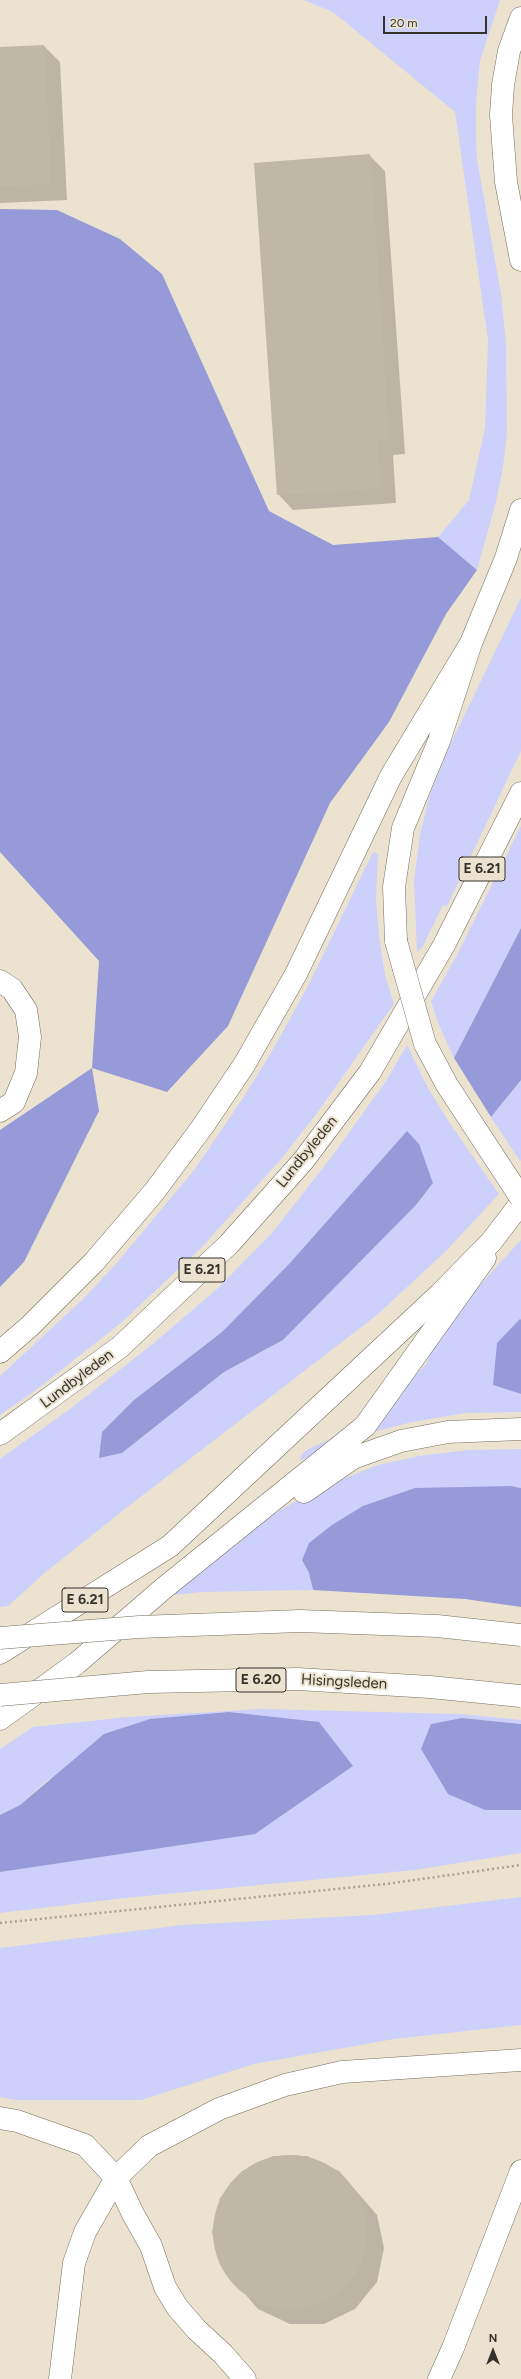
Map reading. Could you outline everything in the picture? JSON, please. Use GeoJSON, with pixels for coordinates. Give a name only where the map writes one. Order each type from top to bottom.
{"type":"FeatureCollection","features":[{"type":"Feature","properties":{"kind":"main road"},"geometry":{"type":"LineString","coordinates":[[521,18],[509,51],[503,85],[502,115],[506,182],[521,260]]}},
{"type":"Feature","properties":{"kind":"main road"},"geometry":{"type":"LineString","coordinates":[[521,510],[506,558],[471,643],[439,741],[403,828],[394,887],[396,941],[425,1044],[447,1085],[521,1198]]}},
{"type":"Feature","properties":{"kind":"main road"},"geometry":{"type":"LineString","coordinates":[[0,1352],[30,1326],[94,1262],[154,1192],[207,1120],[244,1065],[296,974],[391,776],[471,643]]}},
{"type":"Feature","properties":{"kind":"main road","name":"Lundbyleden"},"geometry":{"type":"LineString","coordinates":[[0,1434],[120,1347],[229,1244],[303,1161],[370,1072],[444,945],[521,793]]}},
{"type":"Feature","properties":{"kind":"main road"},"geometry":{"type":"LineString","coordinates":[[0,981],[12,990],[26,1010],[30,1037],[26,1073],[14,1102],[0,1111]]}},
{"type":"Feature","properties":{"kind":"main road","name":"E 6.21"},"geometry":{"type":"LineString","coordinates":[[0,1653],[170,1546],[440,1294],[455,1276],[491,1242],[521,1203]]}},
{"type":"Feature","properties":{"kind":"main road"},"geometry":{"type":"LineString","coordinates":[[0,1719],[77,1663],[164,1588],[365,1426],[416,1352],[521,1208]]}},
{"type":"Feature","properties":{"kind":"main road"},"geometry":{"type":"LineString","coordinates":[[164,1588],[353,1458],[400,1441],[448,1432],[521,1429]]}},
{"type":"Feature","properties":{"kind":"main road"},"geometry":{"type":"LineString","coordinates":[[0,1638],[139,1627],[300,1621],[437,1626],[521,1636]]}},
{"type":"Feature","properties":{"kind":"main road","name":"Hisingsleden"},"geometry":{"type":"LineString","coordinates":[[0,1696],[148,1682],[298,1679],[430,1687],[521,1696]]}},
{"type":"Feature","properties":{"kind":"main road"},"geometry":{"type":"LineString","coordinates":[[60,2379],[74,2263],[85,2232],[116,2178],[148,2146],[219,2109],[285,2085],[342,2072],[521,2060]]}},
{"type":"Feature","properties":{"kind":"main road"},"geometry":{"type":"LineString","coordinates":[[0,2118],[17,2121],[85,2145],[116,2178],[133,2214],[151,2246],[165,2287],[177,2307],[196,2329],[223,2354],[246,2379]]}},
{"type":"Feature","properties":{"kind":"main road"},"geometry":{"type":"LineString","coordinates":[[439,2379],[454,2348],[521,2171]]}},
{"type":"Feature","properties":{"kind":"path"},"geometry":{"type":"LineString","coordinates":[[0,1923],[386,1884],[521,1865]]}},
{"type":"Feature","properties":{"kind":"shaded area"},"geometry":{"type":"Polygon","coordinates":[[[304,0],[500,0],[480,61],[476,103],[476,138],[477,159],[501,294],[506,342],[507,432],[503,467],[496,502],[477,570],[438,537],[469,500],[485,428],[488,340],[455,112],[333,12],[304,0]]]}},
{"type":"Feature","properties":{"kind":"shaded area"},"geometry":{"type":"Polygon","coordinates":[[[0,209],[57,210],[120,239],[162,274],[269,511],[333,545],[438,537],[477,570],[446,614],[389,722],[330,803],[228,1026],[167,1092],[92,1068],[99,961],[0,852],[0,209]]]}},
{"type":"Feature","properties":{"kind":"shaded area"},"geometry":{"type":"Polygon","coordinates":[[[521,598],[521,751],[447,906],[443,905],[423,946],[417,952],[414,881],[420,835],[429,797],[449,747],[521,598]]]}},
{"type":"Feature","properties":{"kind":"shaded area"},"geometry":{"type":"Polygon","coordinates":[[[521,826],[521,928],[454,1058],[438,1023],[431,1001],[457,955],[521,826]]]}},
{"type":"Feature","properties":{"kind":"shaded area"},"geometry":{"type":"Polygon","coordinates":[[[373,852],[378,854],[376,899],[379,937],[385,975],[394,1004],[317,1113],[282,1158],[202,1247],[122,1322],[36,1390],[0,1415],[0,1376],[83,1299],[115,1265],[195,1169],[245,1095],[271,1053],[308,986],[373,852]]]}},
{"type":"Feature","properties":{"kind":"shaded area"},"geometry":{"type":"Polygon","coordinates":[[[521,928],[521,1080],[491,1117],[454,1058],[521,928]]]}},
{"type":"Feature","properties":{"kind":"shaded area"},"geometry":{"type":"Polygon","coordinates":[[[407,1045],[428,1088],[449,1122],[499,1194],[446,1251],[377,1315],[130,1505],[47,1571],[8,1606],[0,1607],[0,1459],[74,1406],[155,1342],[217,1289],[272,1233],[333,1155],[386,1081],[407,1045]],[[407,1132],[289,1264],[222,1332],[134,1400],[102,1432],[99,1458],[122,1453],[224,1372],[283,1340],[416,1205],[433,1183],[407,1132]]]}},
{"type":"Feature","properties":{"kind":"shaded area"},"geometry":{"type":"Polygon","coordinates":[[[92,1068],[99,1111],[24,1262],[0,1287],[0,1130],[92,1068]]]}},
{"type":"Feature","properties":{"kind":"shaded area"},"geometry":{"type":"Polygon","coordinates":[[[521,1080],[521,1160],[520,1161],[491,1117],[521,1080]]]}},
{"type":"Feature","properties":{"kind":"shaded area"},"geometry":{"type":"Polygon","coordinates":[[[407,1131],[419,1144],[433,1183],[416,1205],[283,1340],[224,1372],[122,1453],[99,1458],[102,1432],[134,1400],[222,1332],[289,1264],[407,1131]]]}},
{"type":"Feature","properties":{"kind":"shaded area"},"geometry":{"type":"Polygon","coordinates":[[[521,1240],[521,1320],[493,1385],[521,1394],[521,1412],[466,1413],[412,1422],[358,1436],[299,1461],[303,1453],[310,1448],[333,1438],[386,1405],[427,1363],[428,1354],[465,1301],[521,1240]]]}},
{"type":"Feature","properties":{"kind":"shaded area"},"geometry":{"type":"Polygon","coordinates":[[[520,1319],[521,1394],[493,1385],[497,1343],[520,1319]]]}},
{"type":"Feature","properties":{"kind":"shaded area"},"geometry":{"type":"Polygon","coordinates":[[[521,1449],[521,1488],[511,1486],[302,1560],[309,1573],[313,1590],[202,1592],[173,1595],[270,1516],[305,1496],[332,1483],[378,1465],[419,1456],[468,1450],[521,1449]]]}},
{"type":"Feature","properties":{"kind":"shaded area"},"geometry":{"type":"Polygon","coordinates":[[[511,1486],[521,1488],[521,1607],[465,1599],[313,1590],[309,1573],[302,1560],[309,1543],[332,1525],[363,1506],[415,1488],[511,1486]]]}},
{"type":"Feature","properties":{"kind":"shaded area"},"geometry":{"type":"Polygon","coordinates":[[[261,1709],[461,1714],[521,1720],[521,1724],[462,1718],[485,1810],[521,1810],[521,1853],[415,1870],[125,1898],[0,1913],[0,1872],[95,1857],[50,1778],[20,1805],[0,1815],[0,1749],[33,1727],[128,1717],[261,1709]]]}},
{"type":"Feature","properties":{"kind":"shaded area"},"geometry":{"type":"Polygon","coordinates":[[[229,1712],[319,1722],[353,1766],[255,1834],[0,1872],[0,1815],[20,1805],[104,1734],[150,1719],[229,1712]]]}},
{"type":"Feature","properties":{"kind":"shaded area"},"geometry":{"type":"Polygon","coordinates":[[[462,1718],[521,1724],[521,1810],[485,1810],[448,1794],[421,1749],[431,1724],[462,1718]]]}},
{"type":"Feature","properties":{"kind":"shaded area"},"geometry":{"type":"Polygon","coordinates":[[[521,1897],[521,2025],[394,2039],[254,2064],[141,2100],[15,2100],[0,2097],[0,1948],[182,1925],[373,1915],[521,1897]]]}},
{"type":"Feature","properties":{"kind":"building"},"geometry":{"type":"Polygon","coordinates":[[[44,45],[51,184],[0,186],[0,47],[44,45]]]}},
{"type":"Feature","properties":{"kind":"building"},"geometry":{"type":"Polygon","coordinates":[[[370,154],[389,438],[377,439],[381,488],[277,495],[254,163],[370,154]]]}},
{"type":"Feature","properties":{"kind":"building"},"geometry":{"type":"Polygon","coordinates":[[[282,2155],[298,2155],[320,2161],[345,2177],[361,2202],[366,2217],[366,2247],[361,2262],[345,2287],[333,2296],[312,2306],[298,2309],[282,2309],[268,2306],[254,2300],[241,2292],[230,2281],[216,2254],[213,2240],[213,2224],[216,2210],[222,2196],[230,2183],[241,2172],[268,2158],[282,2155]]]}}]}
